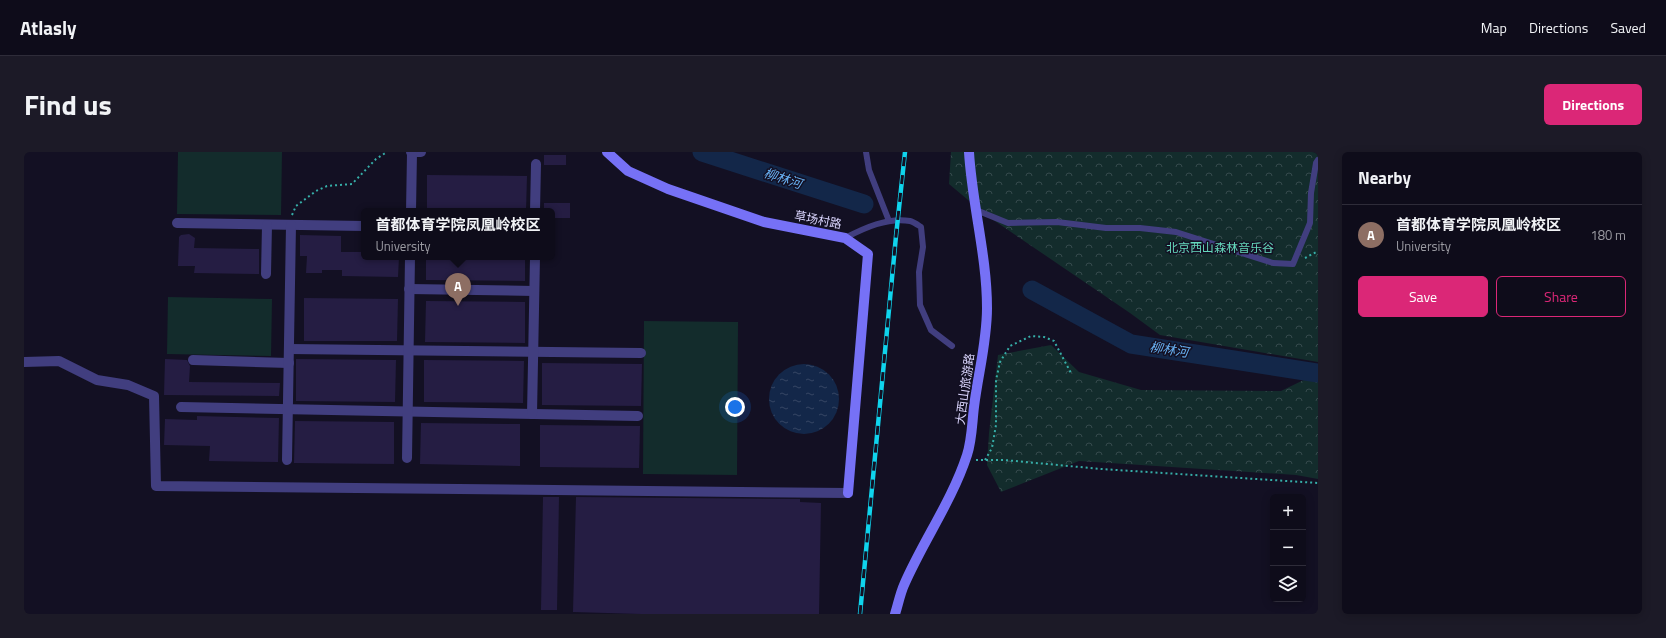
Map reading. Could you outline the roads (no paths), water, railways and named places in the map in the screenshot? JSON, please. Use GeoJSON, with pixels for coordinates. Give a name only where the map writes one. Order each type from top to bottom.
{"type":"FeatureCollection","features":[{"type":"Feature","properties":{"kind":"street"},"geometry":{"type":"LineString","coordinates":[[411,208],[415,152]]}},
{"type":"Feature","properties":{"kind":"street","name":"草场村路"},"geometry":{"type":"LineString","coordinates":[[24,362],[59,361],[97,380],[128,385],[154,396],[156,486],[848,493],[868,254],[845,238],[764,222],[668,189],[628,170],[607,152]]}},
{"type":"Feature","properties":{"kind":"street","name":"大西山旅游路"},"geometry":{"type":"LineString","coordinates":[[895,614],[904,586],[957,481],[968,454],[985,340],[987,308],[985,275],[970,172],[969,152]]}},
{"type":"Feature","properties":{"kind":"street"},"geometry":{"type":"LineString","coordinates":[[535,208],[536,164]]}},
{"type":"Feature","properties":{"kind":"street"},"geometry":{"type":"LineString","coordinates":[[177,223],[361,226]]}},
{"type":"Feature","properties":{"kind":"street"},"geometry":{"type":"LineString","coordinates":[[266,274],[267,225]]}},
{"type":"Feature","properties":{"kind":"street"},"geometry":{"type":"LineString","coordinates":[[287,460],[291,225]]}},
{"type":"Feature","properties":{"kind":"street"},"geometry":{"type":"LineString","coordinates":[[407,458],[410,260]]}},
{"type":"Feature","properties":{"kind":"street"},"geometry":{"type":"LineString","coordinates":[[532,414],[535,260]]}},
{"type":"Feature","properties":{"kind":"street"},"geometry":{"type":"LineString","coordinates":[[409,289],[534,291]]}},
{"type":"Feature","properties":{"kind":"street"},"geometry":{"type":"LineString","coordinates":[[289,349],[641,353]]}},
{"type":"Feature","properties":{"kind":"street"},"geometry":{"type":"LineString","coordinates":[[193,360],[289,363]]}},
{"type":"Feature","properties":{"kind":"street"},"geometry":{"type":"LineString","coordinates":[[180,408],[638,416]]}},
{"type":"Feature","properties":{"kind":"lane"},"geometry":{"type":"LineString","coordinates":[[866,152],[869,170],[889,220]]}},
{"type":"Feature","properties":{"kind":"lane"},"geometry":{"type":"LineString","coordinates":[[976,210],[1008,223],[1057,222],[1106,228],[1140,228],[1176,232],[1273,262],[1293,264],[1310,223],[1311,193],[1316,163],[1318,160]]}},
{"type":"Feature","properties":{"kind":"lane"},"geometry":{"type":"LineString","coordinates":[[845,238],[889,220],[912,221],[921,227],[923,247],[919,272],[920,304],[931,330],[952,346]]}},
{"type":"Feature","properties":{"kind":"water"},"geometry":{"type":"Polygon","coordinates":[[[797,364],[811,364],[824,370],[833,379],[839,392],[837,412],[829,424],[811,434],[797,434],[784,428],[775,419],[769,406],[769,392],[775,379],[784,370],[797,364]]]}},
{"type":"Feature","properties":{"kind":"waterway","name":"柳林河"},"geometry":{"type":"LineString","coordinates":[[702,152],[864,204]]}},
{"type":"Feature","properties":{"kind":"waterway","name":"柳林河"},"geometry":{"type":"LineString","coordinates":[[1032,290],[1131,344],[1318,373]]}},
{"type":"Feature","properties":{"kind":"railway"},"geometry":{"type":"LineString","coordinates":[[860,614],[905,152]]}},
{"type":"Feature","properties":{"kind":"place","name":"首都体育学院凤凰岭校区"},"geometry":{"type":"Point","coordinates":[458,306]}},
{"type":"Feature","properties":{"kind":"park label","name":"北京西山森林音乐谷"},"geometry":{"type":"Point","coordinates":[1220,248]}}]}
